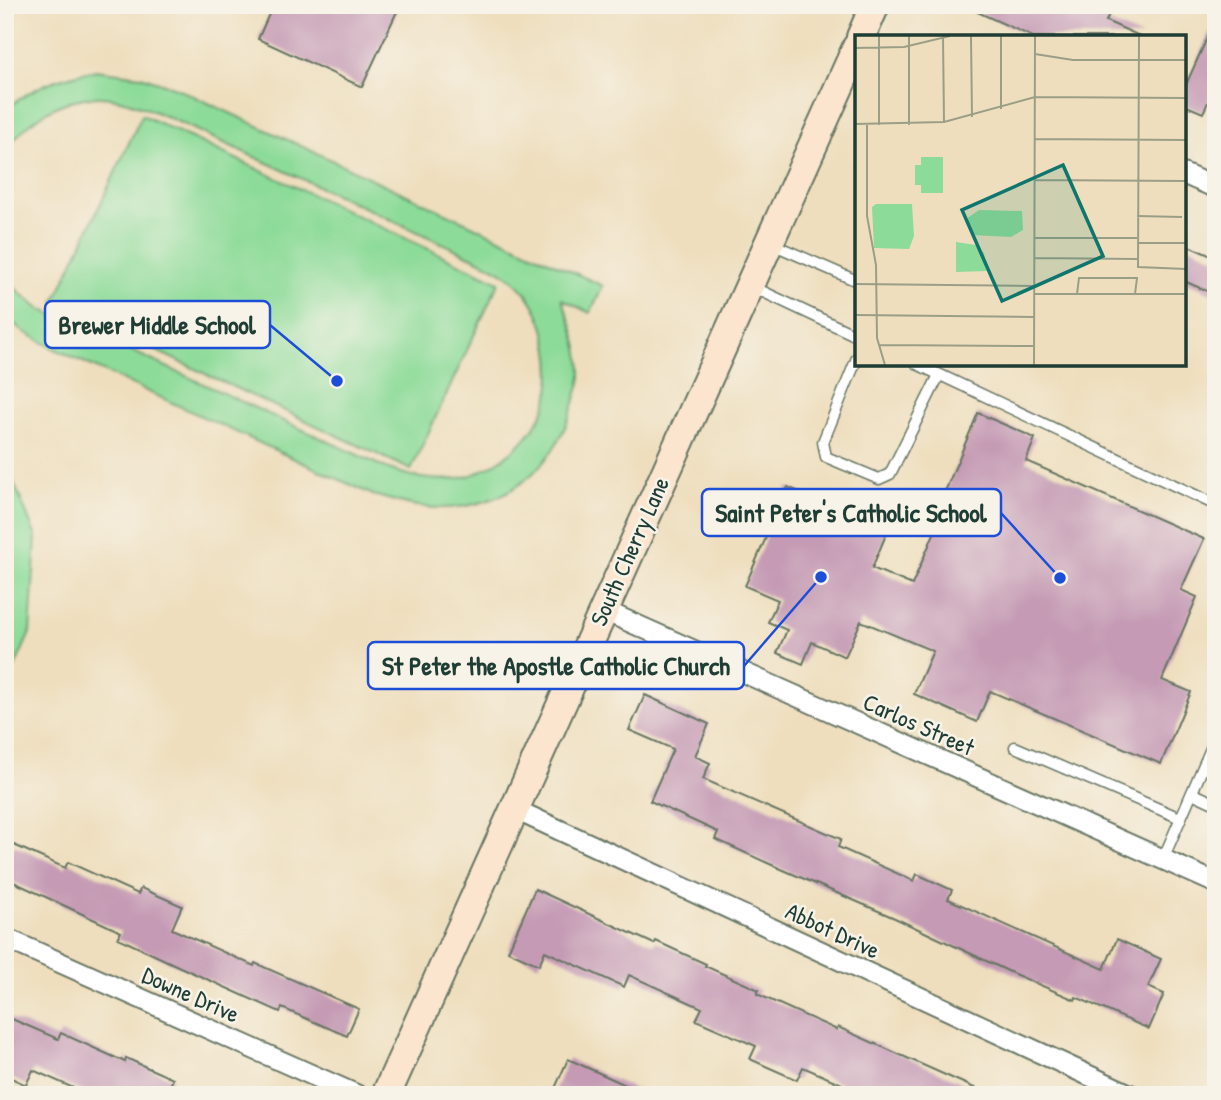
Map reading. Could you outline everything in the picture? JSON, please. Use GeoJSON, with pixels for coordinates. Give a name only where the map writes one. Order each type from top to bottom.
{"type":"FeatureCollection","features":[{"type":"Feature","properties":{"kind":"street","name":"South Cherry Lane"},"geometry":{"type":"LineString","coordinates":[[386,1095],[768,242],[855,58]]}},
{"type":"Feature","properties":{"kind":"street"},"geometry":{"type":"LineString","coordinates":[[1186,175],[1216,188]]}},
{"type":"Feature","properties":{"kind":"street","name":"Carlos Street"},"geometry":{"type":"LineString","coordinates":[[603,610],[1216,883]]}},
{"type":"Feature","properties":{"kind":"street","name":"Abbot Drive"},"geometry":{"type":"LineString","coordinates":[[514,809],[1131,1095]]}},
{"type":"Feature","properties":{"kind":"street","name":"Downe Drive"},"geometry":{"type":"LineString","coordinates":[[5,938],[356,1095]]}},
{"type":"Feature","properties":{"kind":"lane"},"geometry":{"type":"LineString","coordinates":[[768,242],[855,280]]}},
{"type":"Feature","properties":{"kind":"lane"},"geometry":{"type":"LineString","coordinates":[[749,285],[855,335]]}},
{"type":"Feature","properties":{"kind":"lane"},"geometry":{"type":"LineString","coordinates":[[855,363],[824,442],[826,457],[879,479],[890,474],[939,374]]}},
{"type":"Feature","properties":{"kind":"lane"},"geometry":{"type":"LineString","coordinates":[[921,366],[1216,505]]}},
{"type":"Feature","properties":{"kind":"lane"},"geometry":{"type":"LineString","coordinates":[[1163,859],[1214,744]]}},
{"type":"Feature","properties":{"kind":"lane"},"geometry":{"type":"LineString","coordinates":[[1015,747],[1180,818]]}},
{"type":"Feature","properties":{"kind":"lane"},"geometry":{"type":"LineString","coordinates":[[1192,793],[1216,804]]}},
{"type":"Feature","properties":{"kind":"green space"},"geometry":{"type":"Polygon","coordinates":[[[96,70],[141,76],[176,88],[603,286],[590,313],[562,299],[578,347],[581,377],[567,424],[546,459],[517,486],[480,503],[436,508],[394,501],[373,495],[55,349],[21,330],[5,315],[5,272],[16,289],[38,308],[386,468],[428,479],[464,477],[480,472],[501,459],[533,429],[547,400],[551,366],[545,331],[531,300],[517,283],[481,261],[163,115],[132,103],[108,98],[72,101],[34,121],[5,152],[5,110],[48,83],[96,70]]]}},
{"type":"Feature","properties":{"kind":"green space"},"geometry":{"type":"Polygon","coordinates":[[[142,115],[499,282],[411,470],[54,303],[142,115]]]}},
{"type":"Feature","properties":{"kind":"green space"},"geometry":{"type":"Polygon","coordinates":[[[5,461],[36,537],[30,633],[5,689],[5,461]]]}},
{"type":"Feature","properties":{"kind":"building"},"geometry":{"type":"Polygon","coordinates":[[[273,5],[400,5],[362,87],[258,39],[273,5]]]}},
{"type":"Feature","properties":{"kind":"building"},"geometry":{"type":"Polygon","coordinates":[[[962,5],[1113,5],[1106,21],[1138,35],[1029,35],[962,5]]]}},
{"type":"Feature","properties":{"kind":"building"},"geometry":{"type":"Polygon","coordinates":[[[1216,18],[1216,85],[1203,113],[1186,106],[1186,85],[1216,18]]]}},
{"type":"Feature","properties":{"kind":"building"},"geometry":{"type":"Polygon","coordinates":[[[1186,245],[1216,258],[1216,295],[1186,282],[1186,245]]]}},
{"type":"Feature","properties":{"kind":"building"},"geometry":{"type":"Polygon","coordinates":[[[978,413],[1035,438],[1026,461],[1204,539],[1181,590],[1197,597],[1162,680],[1191,692],[1161,764],[990,691],[977,722],[914,694],[933,651],[861,621],[845,657],[812,642],[803,664],[777,653],[787,630],[768,622],[778,600],[745,586],[788,487],[859,518],[864,506],[893,518],[872,568],[912,585],[939,522],[933,520],[978,413]]]}},
{"type":"Feature","properties":{"kind":"building"},"geometry":{"type":"Polygon","coordinates":[[[645,695],[709,724],[695,756],[710,763],[703,779],[841,839],[838,847],[914,881],[917,874],[952,890],[948,899],[1104,969],[1117,939],[1161,959],[1148,987],[1164,994],[1149,1029],[1012,973],[715,839],[718,832],[650,801],[673,749],[629,730],[645,695]]]}},
{"type":"Feature","properties":{"kind":"building"},"geometry":{"type":"Polygon","coordinates":[[[14,845],[65,868],[68,862],[138,894],[141,888],[182,906],[172,929],[359,1009],[347,1036],[282,1008],[280,1012],[180,967],[118,938],[121,932],[5,878],[5,865],[14,845]]]}},
{"type":"Feature","properties":{"kind":"building"},"geometry":{"type":"Polygon","coordinates":[[[535,889],[654,944],[656,941],[706,964],[705,966],[759,990],[757,994],[990,1095],[867,1095],[803,1067],[797,1080],[750,1059],[756,1046],[696,1020],[702,1008],[629,975],[624,987],[545,951],[539,965],[508,951],[535,889]]]}},
{"type":"Feature","properties":{"kind":"building"},"geometry":{"type":"Polygon","coordinates":[[[5,1016],[58,1039],[61,1033],[125,1062],[126,1058],[173,1079],[166,1095],[89,1095],[33,1070],[26,1085],[5,1075],[5,1016]]]}},
{"type":"Feature","properties":{"kind":"building"},"geometry":{"type":"Polygon","coordinates":[[[568,1059],[648,1095],[552,1095],[568,1059]]]}},
{"type":"Feature","properties":{"kind":"place","name":"Brewer Middle School"},"geometry":{"type":"Point","coordinates":[337,381]}},
{"type":"Feature","properties":{"kind":"place","name":"St Peter the Apostle Catholic Church"},"geometry":{"type":"Point","coordinates":[821,577]}},
{"type":"Feature","properties":{"kind":"place","name":"Saint Peter's Catholic School"},"geometry":{"type":"Point","coordinates":[1060,578]}}]}
